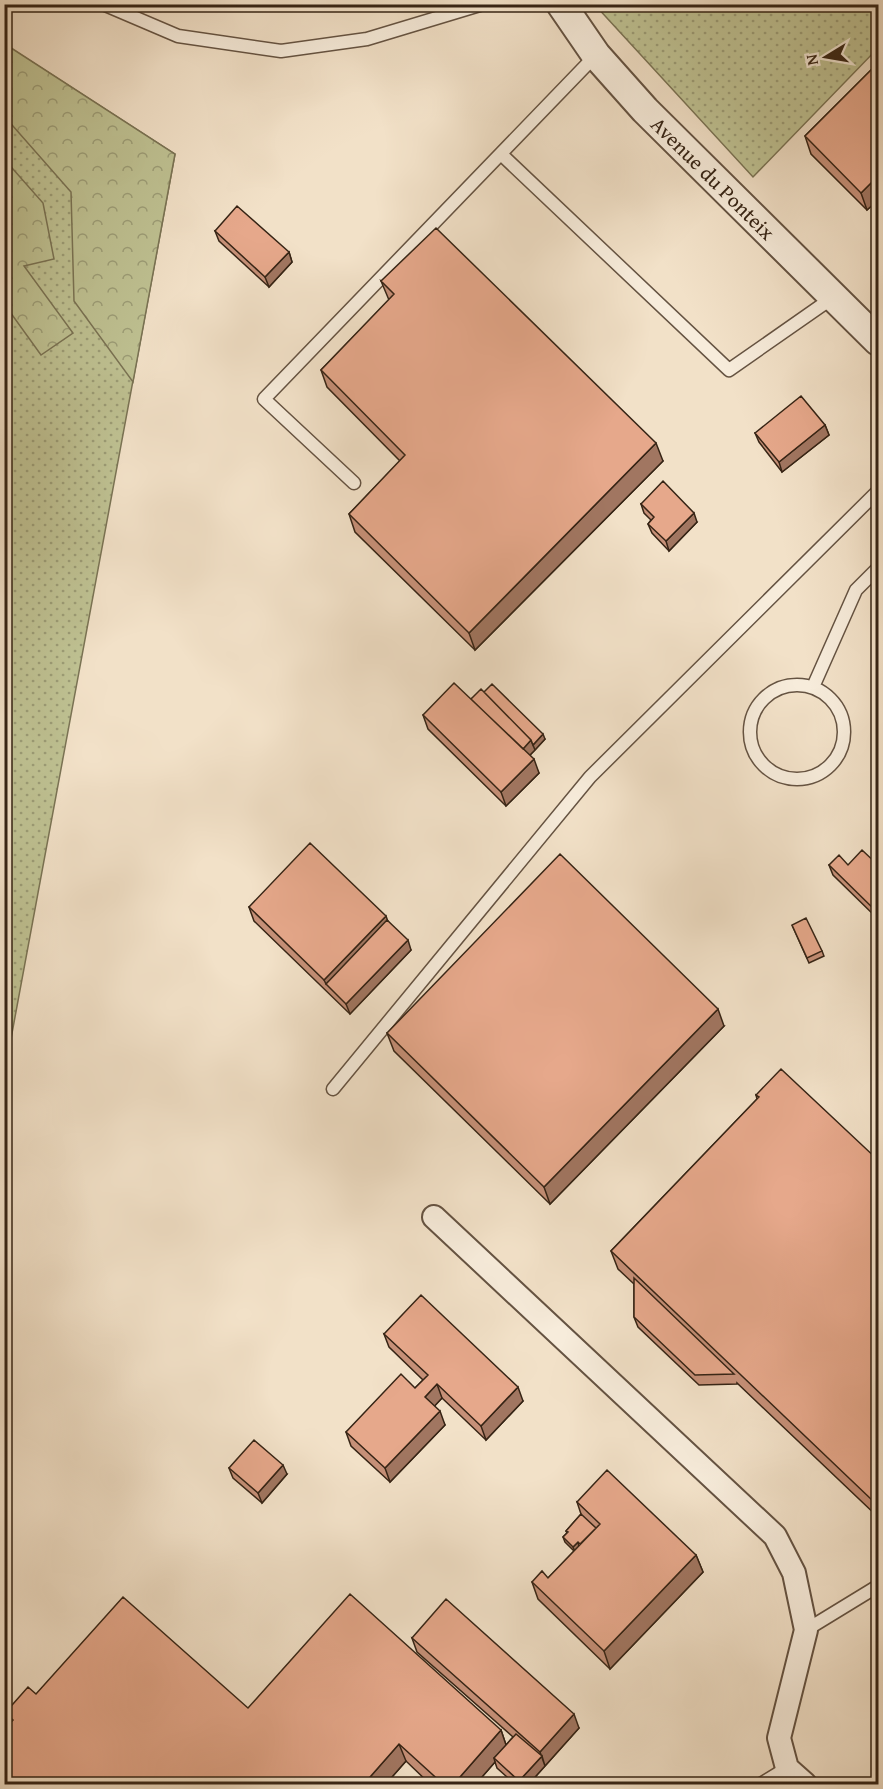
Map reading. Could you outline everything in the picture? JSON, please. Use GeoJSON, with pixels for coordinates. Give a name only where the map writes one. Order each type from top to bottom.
{"type":"FeatureCollection","features":[{"type":"Feature","properties":{"kind":"street","name":"Avenue du Ponteix"},"geometry":{"type":"LineString","coordinates":[[561,4],[597,55],[645,110],[879,341]]}},
{"type":"Feature","properties":{"kind":"street"},"geometry":{"type":"LineString","coordinates":[[434,1217],[775,1536],[794,1574],[806,1630],[779,1738],[787,1768],[804,1785]]}},
{"type":"Feature","properties":{"kind":"lane"},"geometry":{"type":"LineString","coordinates":[[103,4],[178,36],[280,51],[367,39],[483,4]]}},
{"type":"Feature","properties":{"kind":"lane"},"geometry":{"type":"LineString","coordinates":[[354,483],[264,399],[597,55]]}},
{"type":"Feature","properties":{"kind":"lane"},"geometry":{"type":"LineString","coordinates":[[502,155],[729,370],[835,296]]}},
{"type":"Feature","properties":{"kind":"lane"},"geometry":{"type":"LineString","coordinates":[[333,1089],[590,777],[879,491]]}},
{"type":"Feature","properties":{"kind":"lane"},"geometry":{"type":"LineString","coordinates":[[813,687],[856,590],[879,568]]}},
{"type":"Feature","properties":{"kind":"lane"},"geometry":{"type":"LineString","coordinates":[[798,685],[813,687],[827,695],[837,707],[843,722],[842,746],[830,767],[816,776],[801,779],[785,778],[770,771],[759,761],[752,747],[749,733],[752,718],[759,704],[770,693],[783,687],[798,685]]}},
{"type":"Feature","properties":{"kind":"lane"},"geometry":{"type":"LineString","coordinates":[[806,1630],[879,1586]]}},
{"type":"Feature","properties":{"kind":"lane"},"geometry":{"type":"LineString","coordinates":[[761,1785],[787,1768]]}},
{"type":"Feature","properties":{"kind":"green space"},"geometry":{"type":"Polygon","coordinates":[[[595,5],[878,5],[878,48],[753,177],[595,5]]]}},
{"type":"Feature","properties":{"kind":"green space"},"geometry":{"type":"Polygon","coordinates":[[[4,44],[175,154],[5,1071],[4,44]]]}},
{"type":"Feature","properties":{"kind":"green space"},"geometry":{"type":"Polygon","coordinates":[[[5,44],[175,154],[133,382],[74,301],[71,192],[5,117],[5,44]]]}},
{"type":"Feature","properties":{"kind":"green space"},"geometry":{"type":"Polygon","coordinates":[[[5,160],[43,203],[54,259],[24,266],[73,333],[41,355],[5,305],[5,160]]]}},
{"type":"Feature","properties":{"kind":"building"},"geometry":{"type":"Polygon","coordinates":[[[879,62],[879,175],[861,193],[805,136],[879,62]]]}},
{"type":"Feature","properties":{"kind":"building"},"geometry":{"type":"Polygon","coordinates":[[[237,206],[289,252],[265,277],[215,231],[237,206]]]}},
{"type":"Feature","properties":{"kind":"building"},"geometry":{"type":"Polygon","coordinates":[[[436,228],[656,443],[469,633],[349,514],[405,455],[321,370],[394,294],[381,281],[436,228]]]}},
{"type":"Feature","properties":{"kind":"building"},"geometry":{"type":"Polygon","coordinates":[[[801,396],[825,425],[779,462],[755,433],[801,396]]]}},
{"type":"Feature","properties":{"kind":"building"},"geometry":{"type":"Polygon","coordinates":[[[663,481],[694,513],[666,541],[648,524],[654,517],[641,504],[663,481]]]}},
{"type":"Feature","properties":{"kind":"building"},"geometry":{"type":"Polygon","coordinates":[[[454,683],[534,759],[501,792],[423,715],[454,683]]]}},
{"type":"Feature","properties":{"kind":"building"},"geometry":{"type":"Polygon","coordinates":[[[492,684],[543,734],[533,745],[531,740],[484,692],[492,684]]]}},
{"type":"Feature","properties":{"kind":"building"},"geometry":{"type":"Polygon","coordinates":[[[481,689],[531,740],[523,749],[471,699],[481,689]]]}},
{"type":"Feature","properties":{"kind":"building"},"geometry":{"type":"Polygon","coordinates":[[[879,811],[879,822],[873,816],[879,811]]]}},
{"type":"Feature","properties":{"kind":"building"},"geometry":{"type":"Polygon","coordinates":[[[310,843],[386,916],[324,980],[249,907],[310,843]]]}},
{"type":"Feature","properties":{"kind":"building"},"geometry":{"type":"Polygon","coordinates":[[[862,850],[879,866],[879,914],[829,865],[839,855],[848,865],[862,850]]]}},
{"type":"Feature","properties":{"kind":"building"},"geometry":{"type":"Polygon","coordinates":[[[560,854],[718,1009],[544,1187],[387,1033],[560,854]]]}},
{"type":"Feature","properties":{"kind":"building"},"geometry":{"type":"Polygon","coordinates":[[[806,918],[822,951],[807,958],[792,925],[806,918]]]}},
{"type":"Feature","properties":{"kind":"building"},"geometry":{"type":"Polygon","coordinates":[[[387,920],[408,940],[346,1004],[326,984],[387,920]]]}},
{"type":"Feature","properties":{"kind":"building"},"geometry":{"type":"Polygon","coordinates":[[[781,1069],[879,1161],[879,1495],[873,1501],[611,1251],[759,1097],[756,1095],[781,1069]]]}},
{"type":"Feature","properties":{"kind":"building"},"geometry":{"type":"Polygon","coordinates":[[[634,1278],[734,1374],[695,1375],[634,1317],[634,1278]]]}},
{"type":"Feature","properties":{"kind":"building"},"geometry":{"type":"Polygon","coordinates":[[[421,1295],[518,1387],[481,1426],[437,1384],[425,1397],[440,1411],[385,1468],[346,1432],[401,1374],[415,1388],[428,1375],[384,1334],[421,1295]]]}},
{"type":"Feature","properties":{"kind":"building"},"geometry":{"type":"Polygon","coordinates":[[[254,1440],[283,1465],[258,1493],[229,1468],[254,1440]]]}},
{"type":"Feature","properties":{"kind":"building"},"geometry":{"type":"Polygon","coordinates":[[[607,1470],[696,1555],[604,1651],[532,1582],[542,1571],[548,1578],[600,1524],[577,1502],[607,1470]]]}},
{"type":"Feature","properties":{"kind":"building"},"geometry":{"type":"Polygon","coordinates":[[[581,1514],[596,1528],[580,1544],[578,1542],[573,1547],[563,1537],[581,1514]]]}},
{"type":"Feature","properties":{"kind":"building"},"geometry":{"type":"Polygon","coordinates":[[[350,1594],[501,1730],[453,1785],[444,1785],[399,1744],[363,1785],[4,1785],[4,1729],[13,1720],[5,1713],[28,1687],[36,1694],[123,1597],[248,1708],[350,1594]]]}},
{"type":"Feature","properties":{"kind":"building"},"geometry":{"type":"Polygon","coordinates":[[[446,1599],[574,1714],[540,1752],[412,1638],[446,1599]]]}},
{"type":"Feature","properties":{"kind":"building"},"geometry":{"type":"Polygon","coordinates":[[[516,1734],[542,1756],[519,1781],[494,1758],[516,1734]]]}}]}
